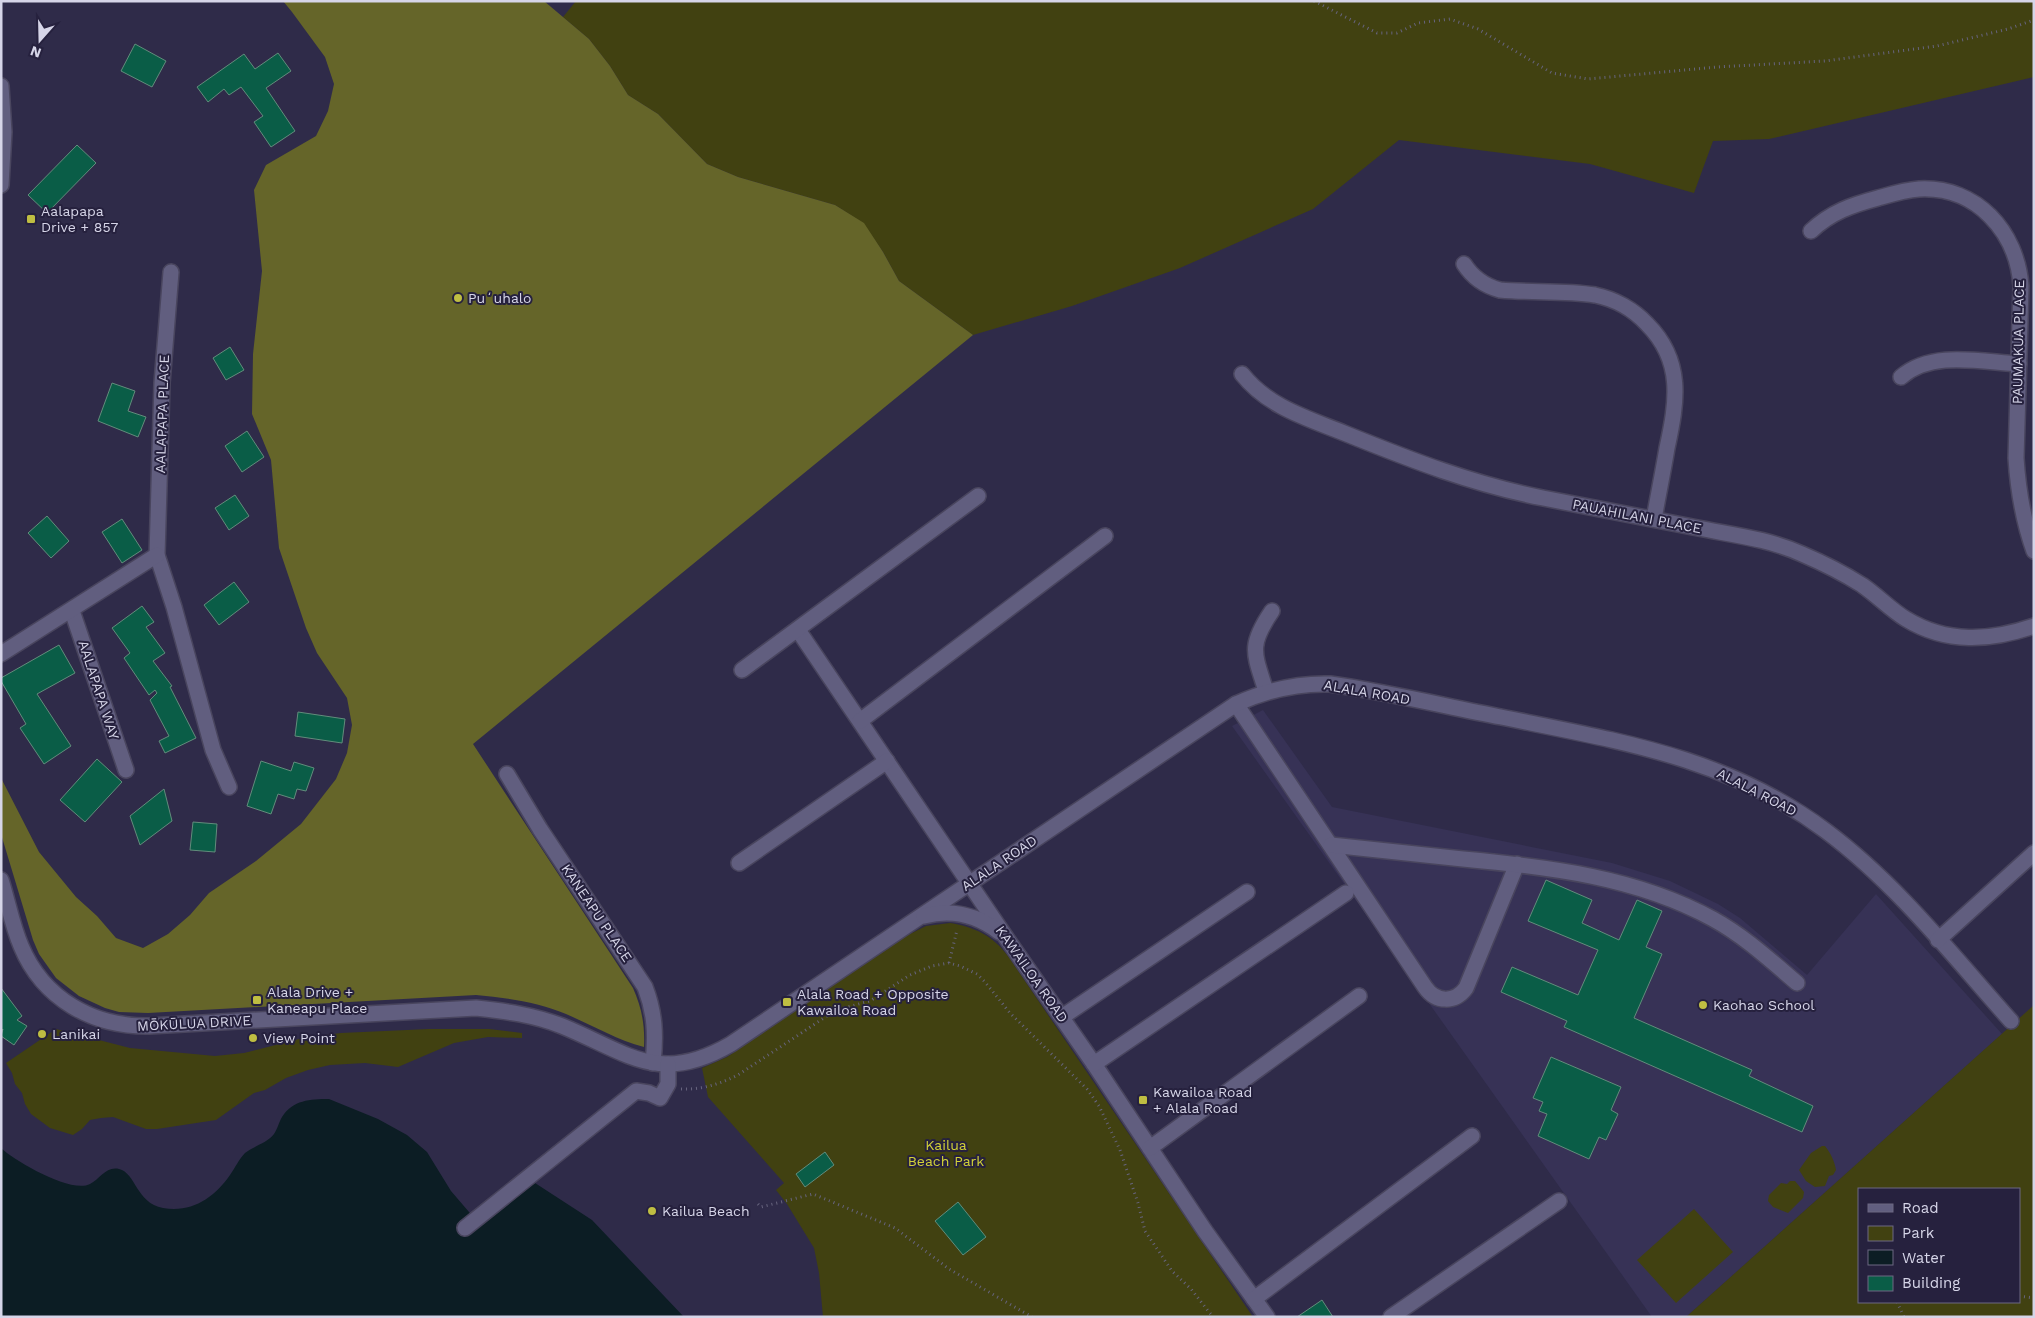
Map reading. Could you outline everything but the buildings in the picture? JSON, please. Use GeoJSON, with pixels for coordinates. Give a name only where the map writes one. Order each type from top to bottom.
{"type":"FeatureCollection","features":[{"type":"Feature","properties":{"kind":"street"},"geometry":{"type":"LineString","coordinates":[[1,86],[4,132],[1,185]]}},
{"type":"Feature","properties":{"kind":"street","name":"PAUMAKUA PLACE"},"geometry":{"type":"LineString","coordinates":[[1811,231],[1827,217],[1845,208],[1905,191],[1935,190],[1964,198],[1978,206],[1999,225],[2013,247],[2021,286],[2017,479],[2023,518],[2034,551]]}},
{"type":"Feature","properties":{"kind":"street"},"geometry":{"type":"LineString","coordinates":[[1464,264],[1484,284],[1500,290],[1581,293],[1597,295],[1612,300],[1640,316],[1661,341],[1673,368],[1676,398],[1654,519]]}},
{"type":"Feature","properties":{"kind":"street","name":"AALAPAPA PLACE"},"geometry":{"type":"LineString","coordinates":[[171,272],[162,383],[157,555],[174,607],[213,750],[229,787]]}},
{"type":"Feature","properties":{"kind":"street"},"geometry":{"type":"LineString","coordinates":[[1901,377],[1917,366],[1935,360],[2018,364]]}},
{"type":"Feature","properties":{"kind":"street","name":"PAUAHILANI PLACE"},"geometry":{"type":"LineString","coordinates":[[1242,374],[1259,392],[1286,409],[1443,472],[1511,491],[1753,538],[1798,552],[1841,573],[1907,619],[1935,632],[1950,636],[1980,639],[2011,634],[2034,626]]}},
{"type":"Feature","properties":{"kind":"street"},"geometry":{"type":"LineString","coordinates":[[742,670],[978,496]]}},
{"type":"Feature","properties":{"kind":"street"},"geometry":{"type":"LineString","coordinates":[[860,721],[1105,536]]}},
{"type":"Feature","properties":{"kind":"street"},"geometry":{"type":"LineString","coordinates":[[1,654],[72,611],[157,555]]}},
{"type":"Feature","properties":{"kind":"street","name":"AALAPAPA WAY"},"geometry":{"type":"LineString","coordinates":[[72,611],[126,770]]}},
{"type":"Feature","properties":{"kind":"street"},"geometry":{"type":"LineString","coordinates":[[1266,691],[1256,658],[1255,645],[1258,632],[1272,611]]}},
{"type":"Feature","properties":{"kind":"street","name":"KAWAILOA ROAD"},"geometry":{"type":"LineString","coordinates":[[798,630],[1094,1064],[1205,1231],[1267,1317]]}},
{"type":"Feature","properties":{"kind":"street","name":"ALALA ROAD"},"geometry":{"type":"LineString","coordinates":[[668,1064],[701,1058],[724,1048],[1236,704],[1266,691],[1295,685],[1316,684],[1343,686],[1630,743],[1687,759],[1771,796],[1826,830],[1888,886],[2011,1021]]}},
{"type":"Feature","properties":{"kind":"street"},"geometry":{"type":"LineString","coordinates":[[1236,704],[1428,992],[1443,1000],[1456,998],[1466,988],[1517,864]]}},
{"type":"Feature","properties":{"kind":"street"},"geometry":{"type":"LineString","coordinates":[[739,863],[887,761]]}},
{"type":"Feature","properties":{"kind":"street","name":"KANEAPU PLACE"},"geometry":{"type":"LineString","coordinates":[[507,774],[540,829],[645,987],[650,1000],[655,1025],[653,1063]]}},
{"type":"Feature","properties":{"kind":"street"},"geometry":{"type":"LineString","coordinates":[[1331,845],[1517,864],[1614,880],[1664,896],[1713,919],[1753,945],[1797,983]]}},
{"type":"Feature","properties":{"kind":"street"},"geometry":{"type":"LineString","coordinates":[[1938,940],[2034,853]]}},
{"type":"Feature","properties":{"kind":"street","name":"MŌKŪLUA DRIVE"},"geometry":{"type":"LineString","coordinates":[[1,880],[20,945],[36,974],[58,998],[72,1007],[101,1020],[133,1026],[149,1026],[476,1008],[500,1010],[542,1019],[561,1025],[623,1055],[653,1063],[668,1064]]}},
{"type":"Feature","properties":{"kind":"street"},"geometry":{"type":"LineString","coordinates":[[1062,1017],[1247,892]]}},
{"type":"Feature","properties":{"kind":"street"},"geometry":{"type":"LineString","coordinates":[[1094,1064],[1346,893]]}},
{"type":"Feature","properties":{"kind":"street"},"geometry":{"type":"LineString","coordinates":[[914,920],[940,913],[960,914],[988,924],[1007,939]]}},
{"type":"Feature","properties":{"kind":"street"},"geometry":{"type":"LineString","coordinates":[[1150,1148],[1359,996]]}},
{"type":"Feature","properties":{"kind":"street"},"geometry":{"type":"LineString","coordinates":[[465,1228],[636,1091],[649,1092],[660,1098],[667,1088],[668,1064]]}},
{"type":"Feature","properties":{"kind":"street"},"geometry":{"type":"LineString","coordinates":[[1254,1299],[1472,1136]]}},
{"type":"Feature","properties":{"kind":"street"},"geometry":{"type":"LineString","coordinates":[[1392,1317],[1559,1201]]}},
{"type":"Feature","properties":{"kind":"path"},"geometry":{"type":"LineString","coordinates":[[1314,1],[1378,33],[1397,33],[1418,23],[1450,19],[1478,29],[1552,73],[1588,79],[1717,67],[1825,61],[1938,46],[2008,29],[2034,20]]}},
{"type":"Feature","properties":{"kind":"path"},"geometry":{"type":"LineString","coordinates":[[949,963],[960,914]]}},
{"type":"Feature","properties":{"kind":"path"},"geometry":{"type":"LineString","coordinates":[[667,1088],[690,1090],[725,1082],[836,1010],[870,1001],[910,975],[932,966],[949,963],[960,966],[976,974],[985,982],[1010,1013],[1087,1089],[1098,1106],[1120,1150],[1138,1203],[1145,1231],[1172,1271],[1191,1289],[1213,1317]]}},
{"type":"Feature","properties":{"kind":"path"},"geometry":{"type":"LineString","coordinates":[[758,1204],[761,1207],[814,1194],[895,1228],[949,1269],[1032,1317]]}},
{"type":"Feature","properties":{"kind":"path"},"geometry":{"type":"LineString","coordinates":[[2020,1296],[2034,1298]]}},
{"type":"Feature","properties":{"kind":"path"},"geometry":{"type":"LineString","coordinates":[[1897,1303],[1904,1317]]}},
{"type":"Feature","properties":{"kind":"shaded area"},"geometry":{"type":"Polygon","coordinates":[[[283,1],[544,1],[589,39],[610,66],[628,95],[658,114],[707,164],[738,177],[835,205],[864,223],[899,281],[973,335],[473,744],[633,988],[642,1017],[644,1047],[544,1006],[476,995],[148,1013],[119,1012],[79,996],[56,978],[39,954],[33,940],[1,834],[1,778],[39,852],[76,897],[97,916],[116,938],[143,948],[168,934],[190,915],[209,893],[256,861],[301,824],[336,779],[347,753],[352,725],[347,698],[317,653],[306,628],[279,548],[271,460],[252,414],[253,354],[262,271],[254,190],[266,165],[316,136],[328,111],[334,84],[325,57],[283,1]]]}},
{"type":"Feature","properties":{"kind":"shaded area","name":"Kaohao School"},"geometry":{"type":"Polygon","coordinates":[[[1263,710],[1332,807],[1612,863],[1670,881],[1718,904],[1740,918],[1807,975],[1876,894],[2002,1034],[1686,1317],[1652,1317],[1232,726],[1263,710]]]}},
{"type":"Feature","properties":{"kind":"green space"},"geometry":{"type":"Polygon","coordinates":[[[576,1],[2034,1],[2034,77],[1769,139],[1713,141],[1694,193],[1590,164],[1399,140],[1313,209],[1180,268],[1072,306],[973,335],[899,281],[883,252],[863,223],[835,205],[738,177],[707,164],[658,114],[628,95],[610,66],[589,39],[563,17],[576,1]]]}},
{"type":"Feature","properties":{"kind":"green space","name":"Kailua Beach Park"},"geometry":{"type":"Polygon","coordinates":[[[950,923],[968,927],[983,934],[996,943],[1008,956],[1253,1317],[823,1317],[819,1273],[814,1248],[787,1204],[776,1190],[784,1183],[708,1097],[702,1068],[727,1057],[904,937],[926,926],[950,923]]]}},
{"type":"Feature","properties":{"kind":"green space"},"geometry":{"type":"Polygon","coordinates":[[[2034,1005],[2034,1317],[1686,1317],[2034,1005]]]}},
{"type":"Feature","properties":{"kind":"green space"},"geometry":{"type":"Polygon","coordinates":[[[56,1029],[130,1048],[215,1056],[244,1053],[303,1038],[341,1033],[429,1029],[489,1029],[522,1033],[522,1038],[488,1037],[454,1043],[398,1067],[365,1063],[330,1065],[308,1070],[286,1078],[265,1090],[254,1093],[216,1120],[146,1129],[113,1117],[101,1118],[90,1120],[73,1135],[50,1128],[31,1114],[6,1063],[56,1029]]]}},
{"type":"Feature","properties":{"kind":"green space"},"geometry":{"type":"Polygon","coordinates":[[[1825,1146],[1829,1151],[1836,1170],[1833,1175],[1829,1176],[1825,1186],[1815,1187],[1806,1181],[1799,1170],[1811,1153],[1825,1146]]]}},
{"type":"Feature","properties":{"kind":"green space"},"geometry":{"type":"Polygon","coordinates":[[[1790,1181],[1795,1181],[1804,1192],[1803,1198],[1788,1213],[1773,1207],[1768,1201],[1769,1195],[1781,1183],[1787,1184],[1790,1181]]]}},
{"type":"Feature","properties":{"kind":"green space"},"geometry":{"type":"Polygon","coordinates":[[[1694,1209],[1733,1252],[1676,1303],[1637,1260],[1694,1209]]]}},
{"type":"Feature","properties":{"kind":"water"},"geometry":{"type":"Polygon","coordinates":[[[329,1099],[378,1119],[407,1135],[427,1152],[451,1191],[481,1226],[535,1183],[592,1220],[684,1317],[1,1317],[1,1148],[18,1161],[44,1175],[81,1186],[94,1182],[110,1169],[119,1169],[129,1176],[142,1195],[154,1205],[163,1208],[183,1208],[201,1202],[217,1191],[245,1153],[268,1140],[274,1134],[282,1117],[291,1107],[309,1100],[329,1099]]]}},
{"type":"Feature","properties":{"kind":"place","name":"Aalapapa Drive + 857"},"geometry":{"type":"Point","coordinates":[31,219]}},
{"type":"Feature","properties":{"kind":"place","name":"Puʻuhalo"},"geometry":{"type":"Point","coordinates":[458,298]}},
{"type":"Feature","properties":{"kind":"place","name":"Alala Drive + Kaneapu Place"},"geometry":{"type":"Point","coordinates":[257,1000]}},
{"type":"Feature","properties":{"kind":"place","name":"Alala Road + Opposite Kawailoa Road"},"geometry":{"type":"Point","coordinates":[787,1002]}},
{"type":"Feature","properties":{"kind":"place","name":"Kaohao School"},"geometry":{"type":"Point","coordinates":[1703,1005]}},
{"type":"Feature","properties":{"kind":"place","name":"Lanikai"},"geometry":{"type":"Point","coordinates":[42,1034]}},
{"type":"Feature","properties":{"kind":"place","name":"View Point"},"geometry":{"type":"Point","coordinates":[253,1038]}},
{"type":"Feature","properties":{"kind":"place","name":"Kawailoa Road + Alala Road"},"geometry":{"type":"Point","coordinates":[1143,1100]}},
{"type":"Feature","properties":{"kind":"place","name":"Kailua Beach"},"geometry":{"type":"Point","coordinates":[652,1211]}}]}
